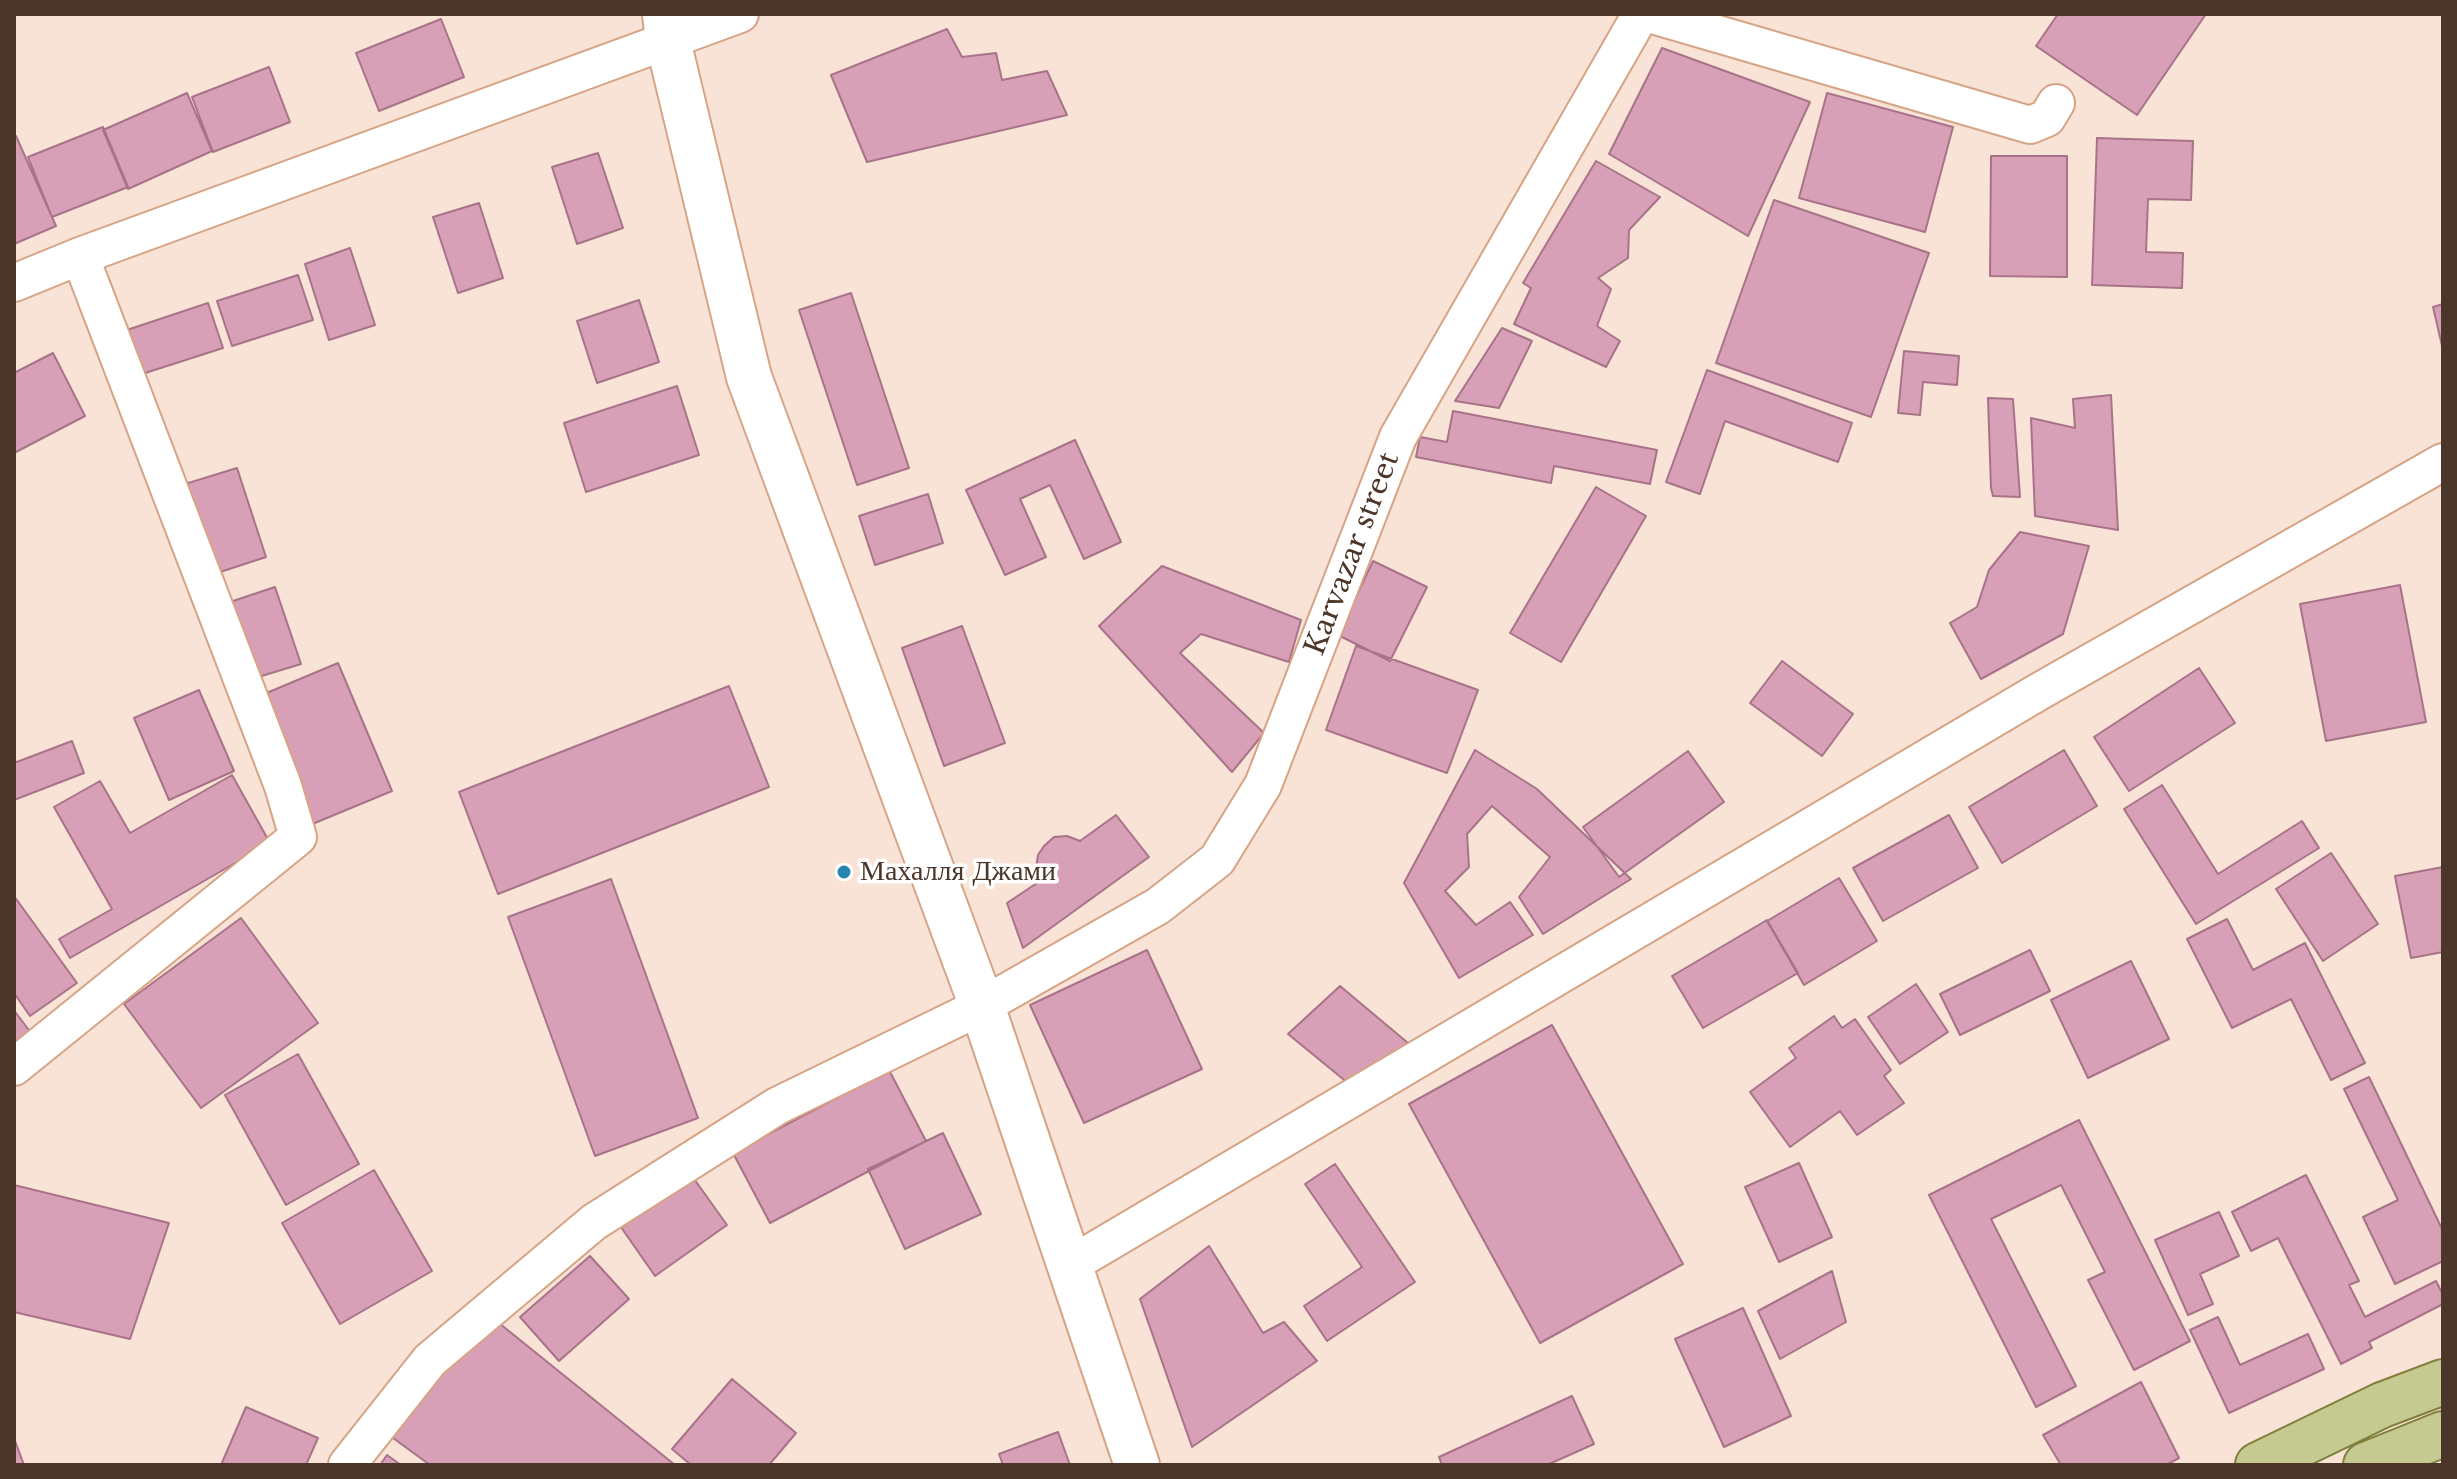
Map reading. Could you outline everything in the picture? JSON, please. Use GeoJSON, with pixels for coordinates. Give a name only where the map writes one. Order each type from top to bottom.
{"type":"FeatureCollection","features":[{"type":"Feature","properties":{"kind":"main road"},"geometry":{"type":"LineString","coordinates":[[2258,1465],[2382,1405],[2443,1382]]}},
{"type":"Feature","properties":{"kind":"main road"},"geometry":{"type":"LineString","coordinates":[[2366,1465],[2443,1434]]}},
{"type":"Feature","properties":{"kind":"street"},"geometry":{"type":"LineString","coordinates":[[14,283],[667,27],[740,14]]}},
{"type":"Feature","properties":{"kind":"street","name":"Karvazar street"},"geometry":{"type":"LineString","coordinates":[[347,1465],[430,1360],[594,1222],[777,1106],[982,1006],[1158,906],[1217,860],[1263,785],[1398,437],[1641,14]]}},
{"type":"Feature","properties":{"kind":"street"},"geometry":{"type":"LineString","coordinates":[[1649,14],[2030,125],[2047,118],[2056,103]]}},
{"type":"Feature","properties":{"kind":"street"},"geometry":{"type":"LineString","coordinates":[[667,27],[749,377],[982,1006],[1137,1465]]}},
{"type":"Feature","properties":{"kind":"street"},"geometry":{"type":"LineString","coordinates":[[14,1067],[298,837],[283,786],[80,256]]}},
{"type":"Feature","properties":{"kind":"street"},"geometry":{"type":"LineString","coordinates":[[1070,1265],[2012,707],[2443,462]]}},
{"type":"Feature","properties":{"kind":"building"},"geometry":{"type":"Polygon","coordinates":[[[2058,14],[2206,14],[2137,115],[2036,46],[2058,14]]]}},
{"type":"Feature","properties":{"kind":"building"},"geometry":{"type":"Polygon","coordinates":[[[441,19],[464,77],[379,111],[356,53],[441,19]]]}},
{"type":"Feature","properties":{"kind":"building"},"geometry":{"type":"Polygon","coordinates":[[[947,29],[962,57],[996,53],[1002,80],[1047,71],[1067,115],[867,162],[831,75],[947,29]]]}},
{"type":"Feature","properties":{"kind":"building"},"geometry":{"type":"Polygon","coordinates":[[[1662,48],[1810,102],[1748,236],[1609,154],[1662,48]]]}},
{"type":"Feature","properties":{"kind":"building"},"geometry":{"type":"Polygon","coordinates":[[[269,67],[290,122],[213,152],[192,97],[269,67]]]}},
{"type":"Feature","properties":{"kind":"building"},"geometry":{"type":"Polygon","coordinates":[[[187,93],[212,151],[128,189],[103,130],[187,93]]]}},
{"type":"Feature","properties":{"kind":"building"},"geometry":{"type":"Polygon","coordinates":[[[1827,93],[1953,127],[1925,232],[1799,198],[1827,93]]]}},
{"type":"Feature","properties":{"kind":"building"},"geometry":{"type":"Polygon","coordinates":[[[103,127],[128,187],[52,217],[28,157],[103,127]]]}},
{"type":"Feature","properties":{"kind":"building"},"geometry":{"type":"Polygon","coordinates":[[[14,136],[56,226],[14,244],[14,136]]]}},
{"type":"Feature","properties":{"kind":"building"},"geometry":{"type":"Polygon","coordinates":[[[2097,138],[2193,141],[2191,200],[2148,199],[2146,252],[2183,253],[2182,288],[2092,285],[2097,138]]]}},
{"type":"Feature","properties":{"kind":"building"},"geometry":{"type":"Polygon","coordinates":[[[598,153],[623,228],[577,244],[552,167],[598,153]]]}},
{"type":"Feature","properties":{"kind":"building"},"geometry":{"type":"Polygon","coordinates":[[[1991,156],[2067,156],[2067,277],[1990,276],[1991,156]]]}},
{"type":"Feature","properties":{"kind":"building"},"geometry":{"type":"Polygon","coordinates":[[[1596,161],[1660,197],[1629,230],[1628,258],[1598,278],[1611,289],[1597,326],[1620,341],[1606,367],[1514,324],[1531,288],[1523,283],[1596,161]]]}},
{"type":"Feature","properties":{"kind":"building"},"geometry":{"type":"Polygon","coordinates":[[[1774,200],[1929,253],[1871,417],[1716,363],[1774,200]]]}},
{"type":"Feature","properties":{"kind":"building"},"geometry":{"type":"Polygon","coordinates":[[[479,203],[503,278],[458,293],[433,217],[479,203]]]}},
{"type":"Feature","properties":{"kind":"building"},"geometry":{"type":"Polygon","coordinates":[[[350,248],[375,325],[329,340],[305,264],[350,248]]]}},
{"type":"Feature","properties":{"kind":"building"},"geometry":{"type":"Polygon","coordinates":[[[298,275],[313,320],[232,346],[217,301],[298,275]]]}},
{"type":"Feature","properties":{"kind":"building"},"geometry":{"type":"Polygon","coordinates":[[[851,293],[909,468],[857,485],[799,310],[851,293]]]}},
{"type":"Feature","properties":{"kind":"building"},"geometry":{"type":"Polygon","coordinates":[[[639,300],[659,362],[597,383],[577,321],[639,300]]]}},
{"type":"Feature","properties":{"kind":"building"},"geometry":{"type":"Polygon","coordinates":[[[208,303],[223,348],[142,374],[127,330],[208,303]]]}},
{"type":"Feature","properties":{"kind":"building"},"geometry":{"type":"Polygon","coordinates":[[[2443,304],[2443,350],[2433,307],[2443,304]]]}},
{"type":"Feature","properties":{"kind":"building"},"geometry":{"type":"Polygon","coordinates":[[[1502,328],[1532,341],[1499,408],[1455,401],[1502,328]]]}},
{"type":"Feature","properties":{"kind":"building"},"geometry":{"type":"Polygon","coordinates":[[[1904,351],[1959,356],[1957,385],[1923,382],[1920,415],[1898,413],[1904,351]]]}},
{"type":"Feature","properties":{"kind":"building"},"geometry":{"type":"Polygon","coordinates":[[[53,353],[85,416],[14,453],[14,373],[53,353]]]}},
{"type":"Feature","properties":{"kind":"building"},"geometry":{"type":"Polygon","coordinates":[[[1707,370],[1852,423],[1838,462],[1725,421],[1700,494],[1666,482],[1707,370]]]}},
{"type":"Feature","properties":{"kind":"building"},"geometry":{"type":"Polygon","coordinates":[[[677,386],[699,455],[586,492],[564,423],[677,386]]]}},
{"type":"Feature","properties":{"kind":"building"},"geometry":{"type":"Polygon","coordinates":[[[2111,395],[2118,530],[2035,516],[2031,418],[2075,428],[2073,399],[2111,395]]]}},
{"type":"Feature","properties":{"kind":"building"},"geometry":{"type":"Polygon","coordinates":[[[1988,398],[2013,399],[2020,497],[1993,496],[1988,398]]]}},
{"type":"Feature","properties":{"kind":"building"},"geometry":{"type":"Polygon","coordinates":[[[1453,411],[1657,450],[1650,484],[1554,466],[1551,483],[1416,457],[1420,437],[1447,442],[1453,411]]]}},
{"type":"Feature","properties":{"kind":"building"},"geometry":{"type":"Polygon","coordinates":[[[1075,440],[1121,542],[1084,559],[1050,485],[1020,499],[1046,557],[1005,575],[966,490],[1075,440]]]}},
{"type":"Feature","properties":{"kind":"building"},"geometry":{"type":"Polygon","coordinates":[[[237,468],[266,557],[214,574],[185,484],[237,468]]]}},
{"type":"Feature","properties":{"kind":"building"},"geometry":{"type":"Polygon","coordinates":[[[1596,487],[1646,516],[1561,662],[1510,633],[1596,487]]]}},
{"type":"Feature","properties":{"kind":"building"},"geometry":{"type":"Polygon","coordinates":[[[928,494],[943,543],[875,565],[859,516],[928,494]]]}},
{"type":"Feature","properties":{"kind":"building"},"geometry":{"type":"Polygon","coordinates":[[[2020,532],[2089,546],[2063,634],[1981,679],[1950,623],[1977,607],[1989,570],[2020,532]]]}},
{"type":"Feature","properties":{"kind":"building"},"geometry":{"type":"Polygon","coordinates":[[[1373,561],[1427,587],[1390,661],[1338,635],[1373,561]]]}},
{"type":"Feature","properties":{"kind":"building"},"geometry":{"type":"Polygon","coordinates":[[[1162,566],[1301,620],[1289,662],[1201,634],[1180,653],[1264,733],[1232,772],[1099,626],[1162,566]]]}},
{"type":"Feature","properties":{"kind":"building"},"geometry":{"type":"Polygon","coordinates":[[[2400,585],[2426,722],[2326,741],[2300,604],[2400,585]]]}},
{"type":"Feature","properties":{"kind":"building"},"geometry":{"type":"Polygon","coordinates":[[[275,587],[301,664],[255,678],[230,602],[275,587]]]}},
{"type":"Feature","properties":{"kind":"building"},"geometry":{"type":"Polygon","coordinates":[[[962,626],[1005,743],[944,766],[902,648],[962,626]]]}},
{"type":"Feature","properties":{"kind":"building"},"geometry":{"type":"Polygon","coordinates":[[[1356,646],[1478,690],[1447,773],[1326,730],[1356,646]]]}},
{"type":"Feature","properties":{"kind":"building"},"geometry":{"type":"Polygon","coordinates":[[[1782,661],[1853,714],[1822,756],[1750,703],[1782,661]]]}},
{"type":"Feature","properties":{"kind":"building"},"geometry":{"type":"Polygon","coordinates":[[[338,663],[392,791],[310,825],[257,697],[338,663]]]}},
{"type":"Feature","properties":{"kind":"building"},"geometry":{"type":"Polygon","coordinates":[[[2199,668],[2235,723],[2129,791],[2094,737],[2199,668]]]}},
{"type":"Feature","properties":{"kind":"building"},"geometry":{"type":"Polygon","coordinates":[[[729,686],[769,787],[498,894],[459,792],[729,686]]]}},
{"type":"Feature","properties":{"kind":"building"},"geometry":{"type":"Polygon","coordinates":[[[199,690],[234,771],[169,800],[134,718],[199,690]]]}},
{"type":"Feature","properties":{"kind":"building"},"geometry":{"type":"Polygon","coordinates":[[[72,741],[84,773],[14,800],[14,763],[72,741]]]}},
{"type":"Feature","properties":{"kind":"building"},"geometry":{"type":"Polygon","coordinates":[[[1475,750],[1537,789],[1631,879],[1543,934],[1519,897],[1550,857],[1492,806],[1467,834],[1469,867],[1445,891],[1476,925],[1510,902],[1533,935],[1459,978],[1404,883],[1475,750]]]}},
{"type":"Feature","properties":{"kind":"building"},"geometry":{"type":"Polygon","coordinates":[[[2064,750],[2097,806],[2002,863],[1969,807],[2064,750]]]}},
{"type":"Feature","properties":{"kind":"building"},"geometry":{"type":"Polygon","coordinates":[[[1688,751],[1724,802],[1619,877],[1583,827],[1688,751]]]}},
{"type":"Feature","properties":{"kind":"building"},"geometry":{"type":"Polygon","coordinates":[[[232,775],[270,843],[70,958],[59,939],[112,909],[54,807],[100,781],[130,833],[232,775]]]}},
{"type":"Feature","properties":{"kind":"building"},"geometry":{"type":"Polygon","coordinates":[[[2162,785],[2218,874],[2302,821],[2319,848],[2196,924],[2124,809],[2162,785]]]}},
{"type":"Feature","properties":{"kind":"building"},"geometry":{"type":"Polygon","coordinates":[[[1116,815],[1149,857],[1023,948],[1007,903],[1040,881],[1036,868],[1038,855],[1044,846],[1054,837],[1067,836],[1080,841],[1116,815]]]}},
{"type":"Feature","properties":{"kind":"building"},"geometry":{"type":"Polygon","coordinates":[[[1949,815],[1978,868],[1883,921],[1853,868],[1949,815]]]}},
{"type":"Feature","properties":{"kind":"building"},"geometry":{"type":"Polygon","coordinates":[[[2331,853],[2378,924],[2323,961],[2276,889],[2331,853]]]}},
{"type":"Feature","properties":{"kind":"building"},"geometry":{"type":"Polygon","coordinates":[[[2443,867],[2443,952],[2411,958],[2395,876],[2443,867]]]}},
{"type":"Feature","properties":{"kind":"building"},"geometry":{"type":"Polygon","coordinates":[[[1839,878],[1877,941],[1804,985],[1767,921],[1839,878]]]}},
{"type":"Feature","properties":{"kind":"building"},"geometry":{"type":"Polygon","coordinates":[[[611,879],[698,1118],[595,1156],[508,917],[611,879]]]}},
{"type":"Feature","properties":{"kind":"building"},"geometry":{"type":"Polygon","coordinates":[[[14,896],[77,983],[30,1016],[14,993],[14,896]]]}},
{"type":"Feature","properties":{"kind":"building"},"geometry":{"type":"Polygon","coordinates":[[[241,918],[318,1023],[201,1108],[124,1004],[241,918]]]}},
{"type":"Feature","properties":{"kind":"building"},"geometry":{"type":"Polygon","coordinates":[[[2227,919],[2253,970],[2305,943],[2365,1063],[2331,1080],[2291,999],[2232,1028],[2187,939],[2227,919]]]}},
{"type":"Feature","properties":{"kind":"building"},"geometry":{"type":"Polygon","coordinates":[[[1767,920],[1798,973],[1703,1028],[1672,976],[1767,920]]]}},
{"type":"Feature","properties":{"kind":"building"},"geometry":{"type":"Polygon","coordinates":[[[1147,950],[1202,1069],[1084,1123],[1030,1005],[1147,950]]]}},
{"type":"Feature","properties":{"kind":"building"},"geometry":{"type":"Polygon","coordinates":[[[2030,950],[2050,991],[1960,1035],[1940,994],[2030,950]]]}},
{"type":"Feature","properties":{"kind":"building"},"geometry":{"type":"Polygon","coordinates":[[[2131,961],[2169,1039],[2088,1078],[2051,1000],[2131,961]]]}},
{"type":"Feature","properties":{"kind":"building"},"geometry":{"type":"Polygon","coordinates":[[[1916,984],[1948,1032],[1900,1064],[1868,1017],[1916,984]]]}},
{"type":"Feature","properties":{"kind":"building"},"geometry":{"type":"Polygon","coordinates":[[[1340,986],[1408,1043],[1354,1088],[1288,1034],[1340,986]]]}},
{"type":"Feature","properties":{"kind":"building"},"geometry":{"type":"Polygon","coordinates":[[[16,1013],[34,1037],[14,1052],[14,1015],[16,1013]]]}},
{"type":"Feature","properties":{"kind":"building"},"geometry":{"type":"Polygon","coordinates":[[[1834,1016],[1842,1028],[1855,1019],[1891,1070],[1884,1076],[1904,1103],[1857,1135],[1840,1111],[1790,1147],[1750,1092],[1796,1058],[1789,1048],[1834,1016]]]}},
{"type":"Feature","properties":{"kind":"building"},"geometry":{"type":"Polygon","coordinates":[[[1552,1025],[1683,1264],[1540,1343],[1409,1104],[1552,1025]]]}},
{"type":"Feature","properties":{"kind":"building"},"geometry":{"type":"Polygon","coordinates":[[[298,1054],[359,1164],[286,1205],[225,1095],[298,1054]]]}},
{"type":"Feature","properties":{"kind":"building"},"geometry":{"type":"Polygon","coordinates":[[[889,1070],[926,1141],[770,1223],[733,1153],[889,1070]]]}},
{"type":"Feature","properties":{"kind":"building"},"geometry":{"type":"Polygon","coordinates":[[[2369,1077],[2443,1231],[2443,1261],[2395,1284],[2363,1217],[2398,1200],[2344,1089],[2369,1077]]]}},
{"type":"Feature","properties":{"kind":"building"},"geometry":{"type":"Polygon","coordinates":[[[2079,1120],[2190,1341],[2134,1370],[2088,1280],[2105,1272],[2061,1185],[1991,1219],[2076,1386],[2036,1407],[1929,1195],[2079,1120]]]}},
{"type":"Feature","properties":{"kind":"building"},"geometry":{"type":"Polygon","coordinates":[[[943,1133],[981,1214],[905,1249],[868,1169],[943,1133]]]}},
{"type":"Feature","properties":{"kind":"building"},"geometry":{"type":"Polygon","coordinates":[[[1799,1163],[1832,1237],[1779,1262],[1745,1187],[1799,1163]]]}},
{"type":"Feature","properties":{"kind":"building"},"geometry":{"type":"Polygon","coordinates":[[[1335,1164],[1415,1282],[1327,1341],[1304,1306],[1362,1267],[1305,1184],[1335,1164]]]}},
{"type":"Feature","properties":{"kind":"building"},"geometry":{"type":"Polygon","coordinates":[[[687,1169],[727,1225],[655,1276],[616,1220],[687,1169]]]}},
{"type":"Feature","properties":{"kind":"building"},"geometry":{"type":"Polygon","coordinates":[[[374,1170],[432,1271],[340,1324],[282,1223],[374,1170]]]}},
{"type":"Feature","properties":{"kind":"building"},"geometry":{"type":"Polygon","coordinates":[[[2306,1175],[2359,1281],[2349,1285],[2365,1317],[2436,1281],[2443,1295],[2443,1304],[2369,1342],[2372,1348],[2341,1364],[2278,1238],[2251,1251],[2232,1212],[2306,1175]]]}},
{"type":"Feature","properties":{"kind":"building"},"geometry":{"type":"Polygon","coordinates":[[[14,1185],[169,1223],[130,1339],[14,1312],[14,1185]]]}},
{"type":"Feature","properties":{"kind":"building"},"geometry":{"type":"Polygon","coordinates":[[[2219,1212],[2239,1256],[2200,1274],[2213,1304],[2188,1315],[2155,1240],[2219,1212]]]}},
{"type":"Feature","properties":{"kind":"building"},"geometry":{"type":"Polygon","coordinates":[[[1209,1246],[1263,1333],[1284,1322],[1317,1361],[1192,1447],[1140,1299],[1209,1246]]]}},
{"type":"Feature","properties":{"kind":"building"},"geometry":{"type":"Polygon","coordinates":[[[590,1256],[629,1299],[559,1361],[520,1317],[590,1256]]]}},
{"type":"Feature","properties":{"kind":"building"},"geometry":{"type":"Polygon","coordinates":[[[1832,1271],[1846,1322],[1780,1359],[1758,1311],[1832,1271]]]}},
{"type":"Feature","properties":{"kind":"building"},"geometry":{"type":"Polygon","coordinates":[[[1743,1308],[1791,1416],[1724,1447],[1675,1339],[1743,1308]]]}},
{"type":"Feature","properties":{"kind":"building"},"geometry":{"type":"Polygon","coordinates":[[[2218,1317],[2240,1365],[2308,1334],[2324,1369],[2229,1413],[2190,1330],[2218,1317]]]}},
{"type":"Feature","properties":{"kind":"building"},"geometry":{"type":"Polygon","coordinates":[[[494,1319],[675,1465],[430,1465],[382,1430],[494,1319]]]}},
{"type":"Feature","properties":{"kind":"building"},"geometry":{"type":"Polygon","coordinates":[[[732,1379],[796,1433],[769,1465],[691,1465],[672,1449],[732,1379]]]}},
{"type":"Feature","properties":{"kind":"building"},"geometry":{"type":"Polygon","coordinates":[[[2141,1382],[2179,1458],[2166,1465],[2061,1465],[2043,1435],[2141,1382]]]}},
{"type":"Feature","properties":{"kind":"building"},"geometry":{"type":"Polygon","coordinates":[[[1572,1396],[1594,1444],[1547,1465],[1442,1465],[1439,1457],[1572,1396]]]}},
{"type":"Feature","properties":{"kind":"building"},"geometry":{"type":"Polygon","coordinates":[[[246,1407],[318,1438],[306,1465],[221,1465],[246,1407]]]}},
{"type":"Feature","properties":{"kind":"building"},"geometry":{"type":"Polygon","coordinates":[[[1058,1432],[1070,1465],[1003,1465],[999,1454],[1058,1432]]]}},
{"type":"Feature","properties":{"kind":"building"},"geometry":{"type":"Polygon","coordinates":[[[14,1438],[24,1465],[14,1465],[14,1438]]]}},
{"type":"Feature","properties":{"kind":"building"},"geometry":{"type":"Polygon","coordinates":[[[387,1455],[401,1465],[380,1465],[387,1455]]]}},
{"type":"Feature","properties":{"kind":"place","name":"Махалля Джами"},"geometry":{"type":"Point","coordinates":[844,872]}}]}
